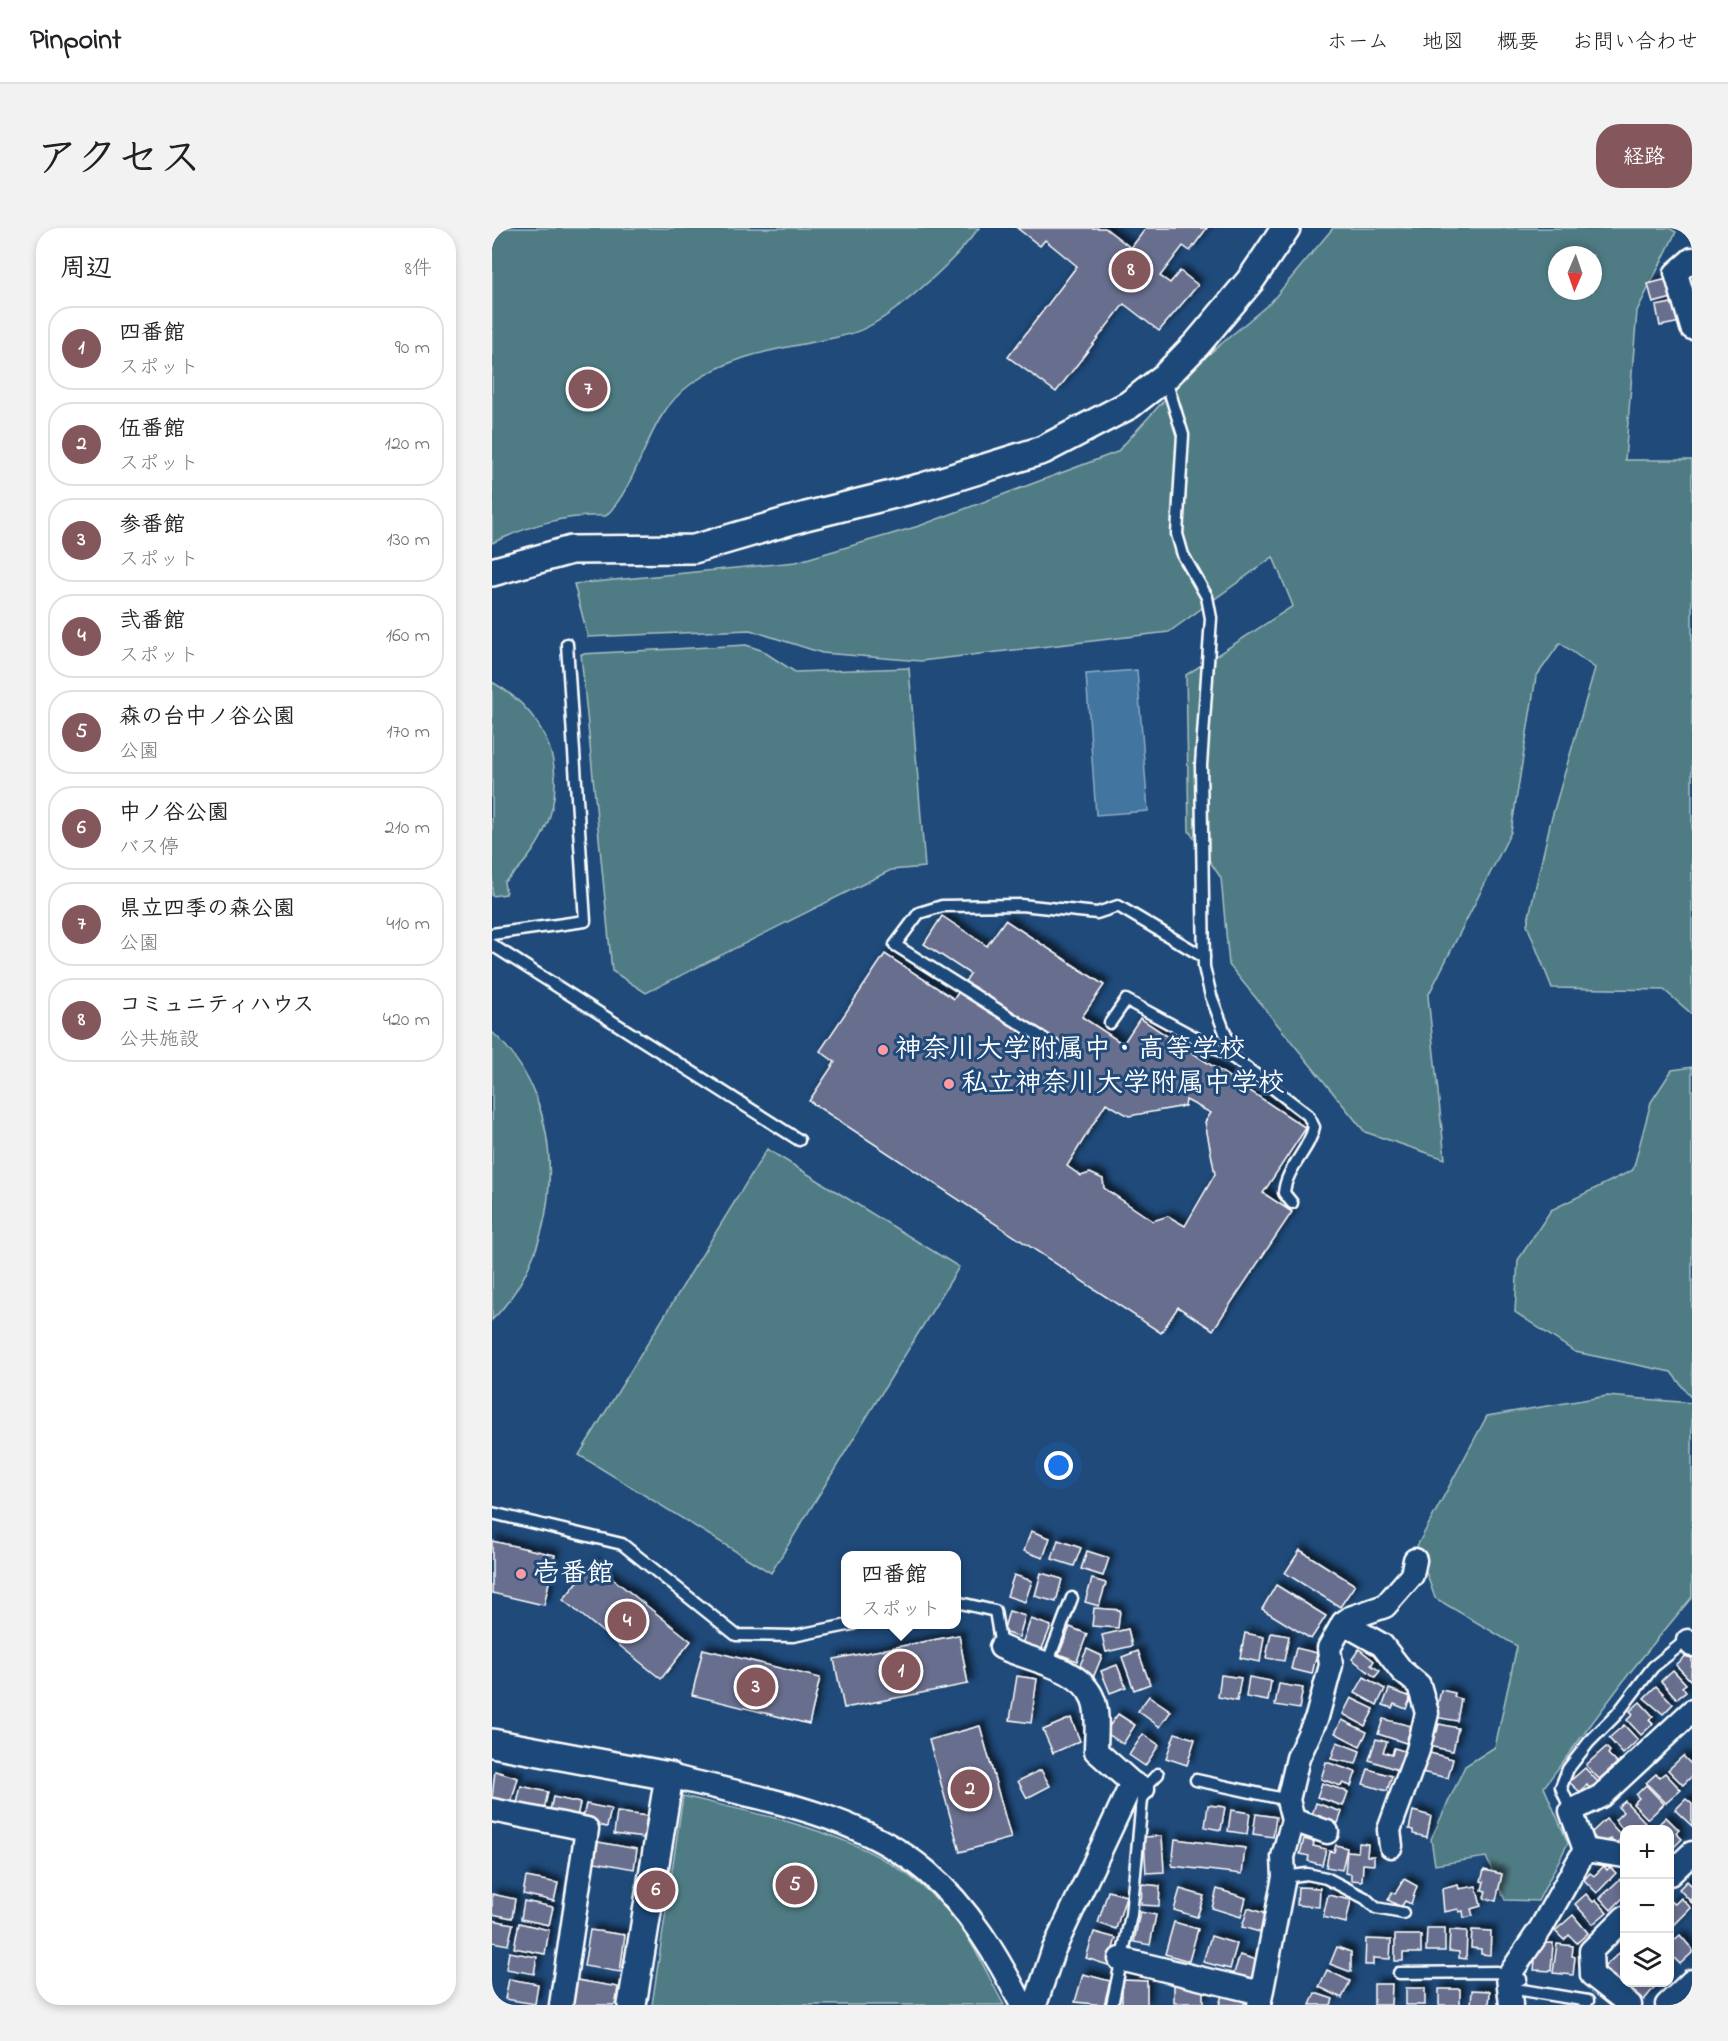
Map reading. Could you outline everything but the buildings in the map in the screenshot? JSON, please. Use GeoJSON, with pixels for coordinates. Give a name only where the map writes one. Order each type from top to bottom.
{"type":"FeatureCollection","features":[{"type":"Feature","properties":{"kind":"street"},"geometry":{"type":"LineString","coordinates":[[492,572],[572,550],[694,549],[806,516],[923,487],[1043,450],[1129,405],[1165,377],[1197,344],[1250,280],[1286,228]]}},
{"type":"Feature","properties":{"kind":"street"},"geometry":{"type":"LineString","coordinates":[[1692,259],[1676,273],[1692,328]]}},
{"type":"Feature","properties":{"kind":"street"},"geometry":{"type":"LineString","coordinates":[[1120,1959],[1260,1999],[1284,1877],[1284,1857],[1298,1758],[1320,1707],[1331,1665],[1329,1648],[1343,1623],[1350,1618],[1385,1606],[1412,1575],[1415,1560]]}},
{"type":"Feature","properties":{"kind":"street"},"geometry":{"type":"LineString","coordinates":[[1343,1623],[1382,1645],[1402,1671],[1419,1685],[1427,1713],[1418,1750],[1389,1830],[1391,1846]]}},
{"type":"Feature","properties":{"kind":"street"},"geometry":{"type":"LineString","coordinates":[[1001,1647],[1047,1664],[1085,1684],[1094,1701],[1096,1751],[1144,1782],[1053,1951],[1035,2005]]}},
{"type":"Feature","properties":{"kind":"street"},"geometry":{"type":"LineString","coordinates":[[1513,1987],[1541,1928],[1585,1850],[1571,1811],[1601,1796],[1692,1711]]}},
{"type":"Feature","properties":{"kind":"street"},"geometry":{"type":"LineString","coordinates":[[492,1743],[669,1776],[815,1814],[861,1831],[927,1872],[978,1928],[1022,2005]]}},
{"type":"Feature","properties":{"kind":"street"},"geometry":{"type":"LineString","coordinates":[[632,2005],[669,1776]]}},
{"type":"Feature","properties":{"kind":"street"},"geometry":{"type":"LineString","coordinates":[[492,1810],[587,1829],[561,2005]]}},
{"type":"Feature","properties":{"kind":"street"},"geometry":{"type":"LineString","coordinates":[[1290,1810],[1328,1832]]}},
{"type":"Feature","properties":{"kind":"street"},"geometry":{"type":"LineString","coordinates":[[1585,1850],[1620,1855]]}},
{"type":"Feature","properties":{"kind":"street"},"geometry":{"type":"LineString","coordinates":[[1674,1870],[1692,1853]]}},
{"type":"Feature","properties":{"kind":"street"},"geometry":{"type":"LineString","coordinates":[[1620,1922],[1591,1951],[1592,1975],[1604,1987],[1630,2005]]}},
{"type":"Feature","properties":{"kind":"street"},"geometry":{"type":"LineString","coordinates":[[1667,2005],[1692,1981]]}},
{"type":"Feature","properties":{"kind":"lane"},"geometry":{"type":"LineString","coordinates":[[1165,377],[1183,435],[1178,534],[1183,555],[1207,597],[1211,618],[1201,765],[1204,957],[1211,996],[1236,1059]]}},
{"type":"Feature","properties":{"kind":"lane"},"geometry":{"type":"LineString","coordinates":[[492,934],[585,921],[567,644]]}},
{"type":"Feature","properties":{"kind":"lane"},"geometry":{"type":"LineString","coordinates":[[1060,1049],[895,945],[919,913],[942,906],[1021,905],[1097,913],[1118,906],[1204,957]]}},
{"type":"Feature","properties":{"kind":"lane"},"geometry":{"type":"LineString","coordinates":[[492,945],[799,1140]]}},
{"type":"Feature","properties":{"kind":"lane"},"geometry":{"type":"LineString","coordinates":[[1110,1023],[1126,1000],[1236,1059],[1308,1115],[1314,1127],[1312,1137],[1285,1181],[1284,1193],[1292,1203]]}},
{"type":"Feature","properties":{"kind":"lane"},"geometry":{"type":"LineString","coordinates":[[492,1512],[622,1544],[736,1635],[793,1636],[841,1626]]}},
{"type":"Feature","properties":{"kind":"lane"},"geometry":{"type":"LineString","coordinates":[[1047,1664],[1072,1598]]}},
{"type":"Feature","properties":{"kind":"lane"},"geometry":{"type":"LineString","coordinates":[[961,1603],[995,1611],[1001,1647]]}},
{"type":"Feature","properties":{"kind":"lane"},"geometry":{"type":"LineString","coordinates":[[1571,1811],[1561,1787],[1568,1769],[1589,1742],[1617,1714],[1653,1667],[1691,1640]]}},
{"type":"Feature","properties":{"kind":"lane"},"geometry":{"type":"LineString","coordinates":[[1196,1780],[1290,1810]]}},
{"type":"Feature","properties":{"kind":"lane"},"geometry":{"type":"LineString","coordinates":[[1112,2005],[1131,1915],[1144,1782]]}},
{"type":"Feature","properties":{"kind":"lane"},"geometry":{"type":"LineString","coordinates":[[1284,1877],[1307,1874],[1326,1878],[1365,1898],[1376,1908],[1403,1913]]}},
{"type":"Feature","properties":{"kind":"lane"},"geometry":{"type":"LineString","coordinates":[[1399,1973],[1497,1972],[1513,1987],[1588,2001]]}},
{"type":"Feature","properties":{"kind":"green space"},"geometry":{"type":"Polygon","coordinates":[[[492,228],[979,228],[954,257],[920,289],[866,328],[850,334],[749,356],[710,372],[691,384],[663,413],[629,484],[619,501],[606,516],[576,517],[547,522],[492,543],[492,228]]]}},
{"type":"Feature","properties":{"kind":"green space"},"geometry":{"type":"Polygon","coordinates":[[[1333,228],[1669,228],[1676,232],[1637,311],[1625,460],[1692,460],[1692,1014],[1664,990],[1552,988],[1527,925],[1550,824],[1595,668],[1560,643],[1536,677],[1511,832],[1428,996],[1445,1159],[1365,1132],[1229,965],[1221,878],[1189,831],[1186,675],[1293,606],[1273,557],[1169,632],[921,661],[822,653],[750,630],[588,637],[574,584],[796,562],[919,526],[1117,452],[1196,365],[1271,302],[1333,228]]]}},
{"type":"Feature","properties":{"kind":"green space"},"geometry":{"type":"Polygon","coordinates":[[[746,645],[761,650],[795,672],[909,668],[925,867],[891,870],[646,993],[612,971],[581,654],[746,645]]]}},
{"type":"Feature","properties":{"kind":"green space"},"geometry":{"type":"Polygon","coordinates":[[[492,682],[519,701],[538,725],[550,750],[555,778],[553,806],[543,833],[527,859],[504,882],[506,894],[492,896],[492,682]]]}},
{"type":"Feature","properties":{"kind":"green space"},"geometry":{"type":"Polygon","coordinates":[[[492,1032],[518,1062],[536,1097],[546,1136],[549,1176],[545,1216],[534,1254],[516,1290],[492,1320],[492,1032]]]}},
{"type":"Feature","properties":{"kind":"green space"},"geometry":{"type":"Polygon","coordinates":[[[1692,1067],[1692,1399],[1671,1372],[1575,1352],[1515,1312],[1518,1260],[1551,1210],[1633,1170],[1651,1102],[1672,1070],[1692,1067]]]}},
{"type":"Feature","properties":{"kind":"green space"},"geometry":{"type":"Polygon","coordinates":[[[767,1149],[959,1267],[771,1573],[579,1455],[767,1149]]]}},
{"type":"Feature","properties":{"kind":"green space"},"geometry":{"type":"Polygon","coordinates":[[[1607,1396],[1692,1403],[1692,1597],[1631,1671],[1544,1787],[1568,1843],[1538,1901],[1505,1900],[1486,1857],[1435,1865],[1431,1839],[1465,1766],[1495,1747],[1517,1646],[1435,1598],[1417,1546],[1487,1416],[1607,1396]]]}},
{"type":"Feature","properties":{"kind":"green space"},"geometry":{"type":"Polygon","coordinates":[[[683,1796],[804,1826],[879,1857],[913,1879],[943,1906],[969,1940],[1004,2005],[652,2005],[683,1796]]]}},
{"type":"Feature","properties":{"kind":"water"},"geometry":{"type":"Polygon","coordinates":[[[1137,670],[1148,811],[1096,815],[1086,674],[1137,670]]]}},
{"type":"Feature","properties":{"kind":"place","name":"コミュニティハウス"},"geometry":{"type":"Point","coordinates":[1131,270]}},
{"type":"Feature","properties":{"kind":"place","name":"県立四季の森公園"},"geometry":{"type":"Point","coordinates":[588,389]}},
{"type":"Feature","properties":{"kind":"place","name":"神奈川大学附属中・高等学校"},"geometry":{"type":"Point","coordinates":[883,1050]}},
{"type":"Feature","properties":{"kind":"place","name":"私立神奈川大学附属中学校"},"geometry":{"type":"Point","coordinates":[949,1084]}},
{"type":"Feature","properties":{"kind":"place","name":"壱番館"},"geometry":{"type":"Point","coordinates":[521,1574]}},
{"type":"Feature","properties":{"kind":"place","name":"弐番館"},"geometry":{"type":"Point","coordinates":[627,1621]}},
{"type":"Feature","properties":{"kind":"place","name":"四番館"},"geometry":{"type":"Point","coordinates":[901,1671]}},
{"type":"Feature","properties":{"kind":"place","name":"参番館"},"geometry":{"type":"Point","coordinates":[756,1687]}},
{"type":"Feature","properties":{"kind":"place","name":"伍番館"},"geometry":{"type":"Point","coordinates":[970,1789]}},
{"type":"Feature","properties":{"kind":"place","name":"森の台中ノ谷公園"},"geometry":{"type":"Point","coordinates":[795,1885]}},
{"type":"Feature","properties":{"kind":"place","name":"中ノ谷公園"},"geometry":{"type":"Point","coordinates":[656,1890]}}]}
